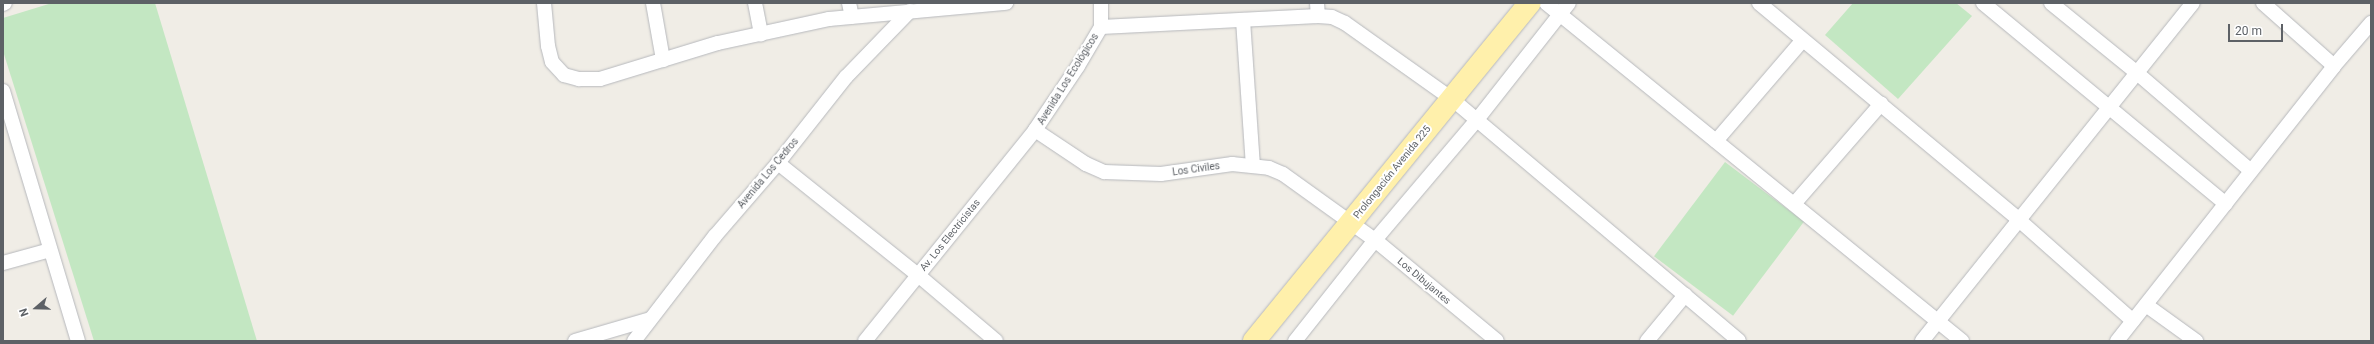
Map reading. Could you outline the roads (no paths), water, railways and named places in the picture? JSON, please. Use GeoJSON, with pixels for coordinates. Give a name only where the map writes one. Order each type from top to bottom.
{"type":"FeatureCollection","features":[{"type":"Feature","properties":{"kind":"main road","name":"Prolongación Avenida 225"},"geometry":{"type":"LineString","coordinates":[[1254,341],[1530,3]]}},
{"type":"Feature","properties":{"kind":"street"},"geometry":{"type":"LineString","coordinates":[[544,3],[548,46],[552,62],[564,75],[579,79],[600,79],[718,44],[829,19],[850,10],[910,11],[1006,3]]}},
{"type":"Feature","properties":{"kind":"street"},"geometry":{"type":"LineString","coordinates":[[653,3],[663,60]]}},
{"type":"Feature","properties":{"kind":"street"},"geometry":{"type":"LineString","coordinates":[[755,3],[761,34]]}},
{"type":"Feature","properties":{"kind":"street","name":"Avenida Los Ecológicos"},"geometry":{"type":"LineString","coordinates":[[1035,130],[1078,66],[1100,27],[1101,3]]}},
{"type":"Feature","properties":{"kind":"street"},"geometry":{"type":"LineString","coordinates":[[1546,3],[1962,341]]}},
{"type":"Feature","properties":{"kind":"street"},"geometry":{"type":"LineString","coordinates":[[1295,341],[1375,240],[1476,121],[1569,3]]}},
{"type":"Feature","properties":{"kind":"street"},"geometry":{"type":"LineString","coordinates":[[1759,3],[2019,220],[2133,321]]}},
{"type":"Feature","properties":{"kind":"street"},"geometry":{"type":"LineString","coordinates":[[1983,3],[2110,106],[2226,204]]}},
{"type":"Feature","properties":{"kind":"street"},"geometry":{"type":"LineString","coordinates":[[2051,3],[2137,73],[2251,171]]}},
{"type":"Feature","properties":{"kind":"street"},"geometry":{"type":"LineString","coordinates":[[1922,341],[2193,3]]}},
{"type":"Feature","properties":{"kind":"street"},"geometry":{"type":"LineString","coordinates":[[2263,3],[2334,66]]}},
{"type":"Feature","properties":{"kind":"street"},"geometry":{"type":"LineString","coordinates":[[1100,27],[1243,20],[1318,9],[1345,23],[1452,99],[1476,121],[1739,341]]}},
{"type":"Feature","properties":{"kind":"street","name":"Avenida Los Cedros"},"geometry":{"type":"LineString","coordinates":[[634,341],[715,236],[778,163],[846,77],[910,11]]}},
{"type":"Feature","properties":{"kind":"street"},"geometry":{"type":"LineString","coordinates":[[1243,20],[1253,165]]}},
{"type":"Feature","properties":{"kind":"street"},"geometry":{"type":"LineString","coordinates":[[2117,341],[2334,66],[2371,23]]}},
{"type":"Feature","properties":{"kind":"street"},"geometry":{"type":"LineString","coordinates":[[1716,141],[1803,40]]}},
{"type":"Feature","properties":{"kind":"street"},"geometry":{"type":"LineString","coordinates":[[3,91],[78,341]]}},
{"type":"Feature","properties":{"kind":"street"},"geometry":{"type":"LineString","coordinates":[[1794,204],[1881,104]]}},
{"type":"Feature","properties":{"kind":"street","name":"Los Civiles"},"geometry":{"type":"LineString","coordinates":[[1035,130],[1086,164],[1104,172],[1161,174],[1232,164],[1253,165],[1270,168],[1283,174],[1351,222]]}},
{"type":"Feature","properties":{"kind":"street","name":"Av. Los Electricistas"},"geometry":{"type":"LineString","coordinates":[[865,341],[1035,130]]}},
{"type":"Feature","properties":{"kind":"street"},"geometry":{"type":"LineString","coordinates":[[778,163],[918,275],[996,341]]}},
{"type":"Feature","properties":{"kind":"street","name":"Los Dibujantes"},"geometry":{"type":"LineString","coordinates":[[1351,222],[1375,240],[1489,339]]}},
{"type":"Feature","properties":{"kind":"street"},"geometry":{"type":"LineString","coordinates":[[3,263],[50,250]]}},
{"type":"Feature","properties":{"kind":"street"},"geometry":{"type":"LineString","coordinates":[[1647,341],[1685,295]]}},
{"type":"Feature","properties":{"kind":"street"},"geometry":{"type":"LineString","coordinates":[[2146,305],[2196,341]]}},
{"type":"Feature","properties":{"kind":"street"},"geometry":{"type":"LineString","coordinates":[[575,341],[650,319]]}}]}
